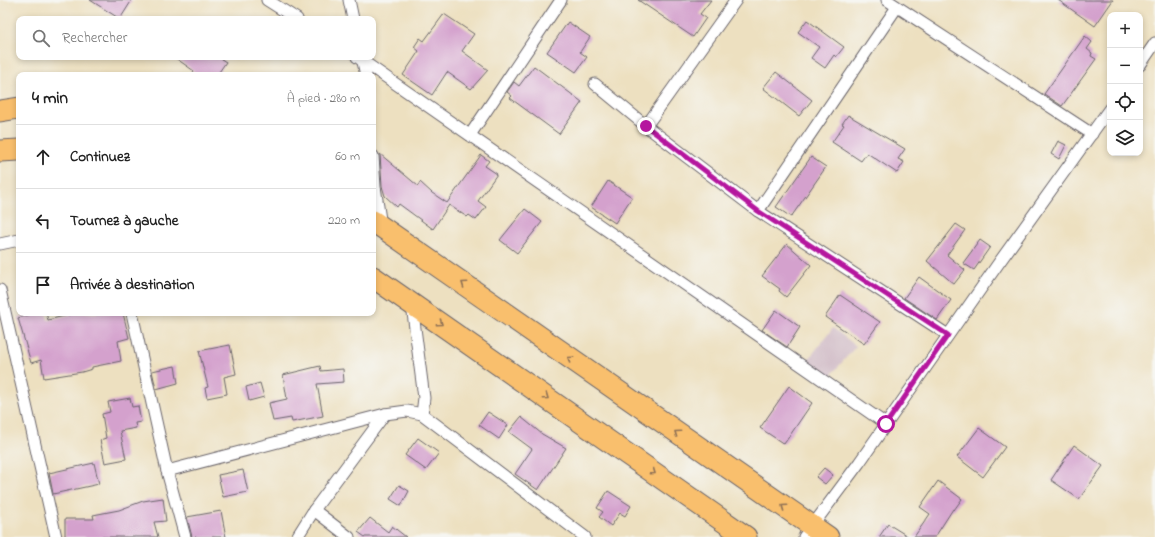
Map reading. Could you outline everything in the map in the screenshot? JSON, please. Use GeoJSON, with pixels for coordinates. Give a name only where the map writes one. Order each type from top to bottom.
{"type":"FeatureCollection","features":[{"type":"Feature","properties":{"kind":"highway"},"geometry":{"type":"LineString","coordinates":[[0,111],[16,108]]}},
{"type":"Feature","properties":{"kind":"highway"},"geometry":{"type":"LineString","coordinates":[[0,151],[16,150]]}},
{"type":"Feature","properties":{"kind":"highway"},"geometry":{"type":"LineString","coordinates":[[377,223],[815,533]]}},
{"type":"Feature","properties":{"kind":"highway"},"geometry":{"type":"LineString","coordinates":[[376,279],[746,537]]}},
{"type":"Feature","properties":{"kind":"street"},"geometry":{"type":"LineString","coordinates":[[267,0],[292,16]]}},
{"type":"Feature","properties":{"kind":"street"},"geometry":{"type":"LineString","coordinates":[[349,0],[352,16]]}},
{"type":"Feature","properties":{"kind":"street"},"geometry":{"type":"LineString","coordinates":[[470,135],[561,0]]}},
{"type":"Feature","properties":{"kind":"street"},"geometry":{"type":"LineString","coordinates":[[646,126],[736,0]]}},
{"type":"Feature","properties":{"kind":"street"},"geometry":{"type":"LineString","coordinates":[[887,0],[1092,134]]}},
{"type":"Feature","properties":{"kind":"street"},"geometry":{"type":"LineString","coordinates":[[758,211],[897,7]]}},
{"type":"Feature","properties":{"kind":"street"},"geometry":{"type":"LineString","coordinates":[[1143,61],[1155,43]]}},
{"type":"Feature","properties":{"kind":"street"},"geometry":{"type":"LineString","coordinates":[[362,60],[365,72]]}},
{"type":"Feature","properties":{"kind":"street"},"geometry":{"type":"LineString","coordinates":[[364,60],[886,424]]}},
{"type":"Feature","properties":{"kind":"street"},"geometry":{"type":"LineString","coordinates":[[595,84],[646,126],[758,211],[948,335]]}},
{"type":"Feature","properties":{"kind":"street"},"geometry":{"type":"LineString","coordinates":[[815,533],[886,424],[1107,112]]}},
{"type":"Feature","properties":{"kind":"street"},"geometry":{"type":"LineString","coordinates":[[376,205],[377,223]]}},
{"type":"Feature","properties":{"kind":"street"},"geometry":{"type":"LineString","coordinates":[[0,244],[16,241]]}},
{"type":"Feature","properties":{"kind":"street"},"geometry":{"type":"LineString","coordinates":[[0,290],[56,537]]}},
{"type":"Feature","properties":{"kind":"street"},"geometry":{"type":"LineString","coordinates":[[412,304],[424,398],[422,414]]}},
{"type":"Feature","properties":{"kind":"street"},"geometry":{"type":"LineString","coordinates":[[133,316],[167,470],[185,537]]}},
{"type":"Feature","properties":{"kind":"street"},"geometry":{"type":"LineString","coordinates":[[167,470],[385,414],[408,410],[422,414],[585,537]]}},
{"type":"Feature","properties":{"kind":"street"},"geometry":{"type":"LineString","coordinates":[[297,537],[314,510],[385,414]]}},
{"type":"Feature","properties":{"kind":"street"},"geometry":{"type":"LineString","coordinates":[[314,510],[349,537]]}},
{"type":"Feature","properties":{"kind":"shaded area"},"geometry":{"type":"Polygon","coordinates":[[[833,328],[856,346],[826,381],[804,365],[833,328]]]}},
{"type":"Feature","properties":{"kind":"building"},"geometry":{"type":"Polygon","coordinates":[[[90,0],[132,0],[122,16],[115,16],[90,0]]]}},
{"type":"Feature","properties":{"kind":"building"},"geometry":{"type":"Polygon","coordinates":[[[638,0],[711,0],[700,14],[706,18],[693,37],[638,0]]]}},
{"type":"Feature","properties":{"kind":"building"},"geometry":{"type":"Polygon","coordinates":[[[1058,0],[1113,0],[1095,26],[1058,0]]]}},
{"type":"Feature","properties":{"kind":"building"},"geometry":{"type":"Polygon","coordinates":[[[444,14],[474,34],[462,51],[488,70],[471,89],[447,72],[432,95],[403,75],[419,51],[414,47],[420,38],[424,41],[444,14]]]}},
{"type":"Feature","properties":{"kind":"building"},"geometry":{"type":"Polygon","coordinates":[[[807,20],[844,47],[836,57],[834,55],[825,68],[811,58],[819,47],[798,32],[807,20]]]}},
{"type":"Feature","properties":{"kind":"building"},"geometry":{"type":"Polygon","coordinates":[[[568,22],[590,37],[580,52],[587,57],[576,72],[547,52],[568,22]]]}},
{"type":"Feature","properties":{"kind":"building"},"geometry":{"type":"Polygon","coordinates":[[[1085,36],[1092,42],[1087,49],[1092,53],[1091,56],[1096,59],[1062,106],[1044,94],[1085,36]]]}},
{"type":"Feature","properties":{"kind":"building"},"geometry":{"type":"Polygon","coordinates":[[[178,60],[223,60],[226,62],[219,72],[193,72],[194,71],[178,60]]]}},
{"type":"Feature","properties":{"kind":"building"},"geometry":{"type":"Polygon","coordinates":[[[534,66],[582,102],[559,134],[510,98],[512,96],[507,92],[514,82],[519,86],[534,66]]]}},
{"type":"Feature","properties":{"kind":"building"},"geometry":{"type":"Polygon","coordinates":[[[776,72],[812,100],[799,116],[763,88],[776,72]]]}},
{"type":"Feature","properties":{"kind":"building"},"geometry":{"type":"Polygon","coordinates":[[[848,115],[905,149],[898,159],[904,162],[897,173],[867,153],[861,161],[832,142],[844,125],[842,124],[848,115]]]}},
{"type":"Feature","properties":{"kind":"building"},"geometry":{"type":"Polygon","coordinates":[[[1058,141],[1066,145],[1059,159],[1051,154],[1058,141]]]}},
{"type":"Feature","properties":{"kind":"building"},"geometry":{"type":"Polygon","coordinates":[[[380,154],[418,186],[420,182],[432,193],[447,203],[481,155],[489,161],[485,166],[497,174],[478,201],[486,207],[476,220],[469,215],[467,217],[449,205],[433,229],[399,204],[397,207],[385,196],[382,186],[380,154]]]}},
{"type":"Feature","properties":{"kind":"building"},"geometry":{"type":"Polygon","coordinates":[[[811,157],[826,167],[791,217],[776,207],[811,157]]]}},
{"type":"Feature","properties":{"kind":"building"},"geometry":{"type":"Polygon","coordinates":[[[608,181],[632,197],[615,223],[591,207],[608,181]]]}},
{"type":"Feature","properties":{"kind":"building"},"geometry":{"type":"Polygon","coordinates":[[[525,209],[542,222],[517,253],[500,240],[525,209]]]}},
{"type":"Feature","properties":{"kind":"building"},"geometry":{"type":"Polygon","coordinates":[[[956,224],[965,230],[947,255],[965,270],[954,284],[927,261],[956,224]]]}},
{"type":"Feature","properties":{"kind":"building"},"geometry":{"type":"Polygon","coordinates":[[[980,240],[990,247],[974,270],[963,263],[980,240]]]}},
{"type":"Feature","properties":{"kind":"building"},"geometry":{"type":"Polygon","coordinates":[[[787,244],[811,265],[786,297],[779,291],[780,289],[762,276],[787,244]]]}},
{"type":"Feature","properties":{"kind":"building"},"geometry":{"type":"Polygon","coordinates":[[[919,277],[951,300],[937,320],[904,298],[919,277]]]}},
{"type":"Feature","properties":{"kind":"building"},"geometry":{"type":"Polygon","coordinates":[[[840,295],[880,322],[864,344],[825,317],[840,295]]]}},
{"type":"Feature","properties":{"kind":"building"},"geometry":{"type":"Polygon","coordinates":[[[776,310],[800,327],[787,347],[762,330],[776,310]]]}},
{"type":"Feature","properties":{"kind":"building"},"geometry":{"type":"Polygon","coordinates":[[[25,316],[47,316],[48,320],[64,316],[124,316],[129,338],[118,341],[121,361],[92,367],[92,369],[82,372],[44,378],[41,360],[31,363],[18,318],[25,316]]]}},
{"type":"Feature","properties":{"kind":"building"},"geometry":{"type":"Polygon","coordinates":[[[230,345],[236,374],[224,377],[227,394],[207,398],[205,388],[208,387],[199,351],[230,345]]]}},
{"type":"Feature","properties":{"kind":"building"},"geometry":{"type":"Polygon","coordinates":[[[175,366],[178,383],[156,389],[152,371],[175,366]]]}},
{"type":"Feature","properties":{"kind":"building"},"geometry":{"type":"Polygon","coordinates":[[[320,366],[321,371],[343,369],[344,382],[317,384],[323,416],[292,422],[291,418],[273,421],[269,403],[287,399],[283,375],[320,366]]]}},
{"type":"Feature","properties":{"kind":"building"},"geometry":{"type":"Polygon","coordinates":[[[260,383],[264,397],[249,401],[246,387],[260,383]]]}},
{"type":"Feature","properties":{"kind":"building"},"geometry":{"type":"Polygon","coordinates":[[[789,386],[812,403],[784,444],[760,428],[789,386]]]}},
{"type":"Feature","properties":{"kind":"building"},"geometry":{"type":"Polygon","coordinates":[[[130,398],[132,407],[138,406],[141,422],[135,423],[136,428],[120,431],[126,459],[105,463],[100,440],[106,438],[102,414],[110,412],[108,402],[130,398]]]}},
{"type":"Feature","properties":{"kind":"building"},"geometry":{"type":"Polygon","coordinates":[[[488,412],[508,425],[499,439],[479,425],[488,412]]]}},
{"type":"Feature","properties":{"kind":"building"},"geometry":{"type":"Polygon","coordinates":[[[521,417],[542,434],[566,448],[538,490],[515,474],[532,449],[509,432],[521,417]]]}},
{"type":"Feature","properties":{"kind":"building"},"geometry":{"type":"Polygon","coordinates":[[[979,428],[1005,447],[983,477],[957,457],[979,428]]]}},
{"type":"Feature","properties":{"kind":"building"},"geometry":{"type":"Polygon","coordinates":[[[418,438],[439,453],[426,470],[405,455],[418,438]]]}},
{"type":"Feature","properties":{"kind":"building"},"geometry":{"type":"Polygon","coordinates":[[[1074,445],[1103,466],[1079,499],[1051,480],[1074,445]]]}},
{"type":"Feature","properties":{"kind":"building"},"geometry":{"type":"Polygon","coordinates":[[[94,463],[99,484],[53,494],[49,473],[94,463]]]}},
{"type":"Feature","properties":{"kind":"building"},"geometry":{"type":"Polygon","coordinates":[[[824,468],[833,475],[825,484],[816,477],[824,468]]]}},
{"type":"Feature","properties":{"kind":"building"},"geometry":{"type":"Polygon","coordinates":[[[243,470],[248,492],[223,497],[218,475],[243,470]]]}},
{"type":"Feature","properties":{"kind":"building"},"geometry":{"type":"Polygon","coordinates":[[[938,481],[962,499],[954,510],[953,509],[935,537],[914,537],[930,514],[920,507],[938,481]]]}},
{"type":"Feature","properties":{"kind":"building"},"geometry":{"type":"Polygon","coordinates":[[[399,485],[409,491],[401,506],[390,499],[399,485]]]}},
{"type":"Feature","properties":{"kind":"building"},"geometry":{"type":"Polygon","coordinates":[[[608,491],[631,506],[625,516],[620,513],[611,526],[599,517],[603,512],[597,508],[608,491]]]}},
{"type":"Feature","properties":{"kind":"building"},"geometry":{"type":"Polygon","coordinates":[[[163,498],[166,521],[154,522],[158,537],[65,537],[65,519],[94,519],[93,515],[119,510],[143,501],[163,498]]]}},
{"type":"Feature","properties":{"kind":"building"},"geometry":{"type":"Polygon","coordinates":[[[221,511],[226,537],[192,537],[187,517],[221,511]]]}},
{"type":"Feature","properties":{"kind":"building"},"geometry":{"type":"Polygon","coordinates":[[[370,518],[388,532],[392,526],[406,537],[365,537],[358,532],[370,518]]]}},
{"type":"Feature","properties":{"kind":"building"},"geometry":{"type":"Polygon","coordinates":[[[888,524],[909,537],[879,537],[888,524]]]}},
{"type":"Feature","properties":{"kind":"route"},"geometry":{"type":"LineString","coordinates":[[646,126],[758,211],[948,335],[886,424]]}}]}
